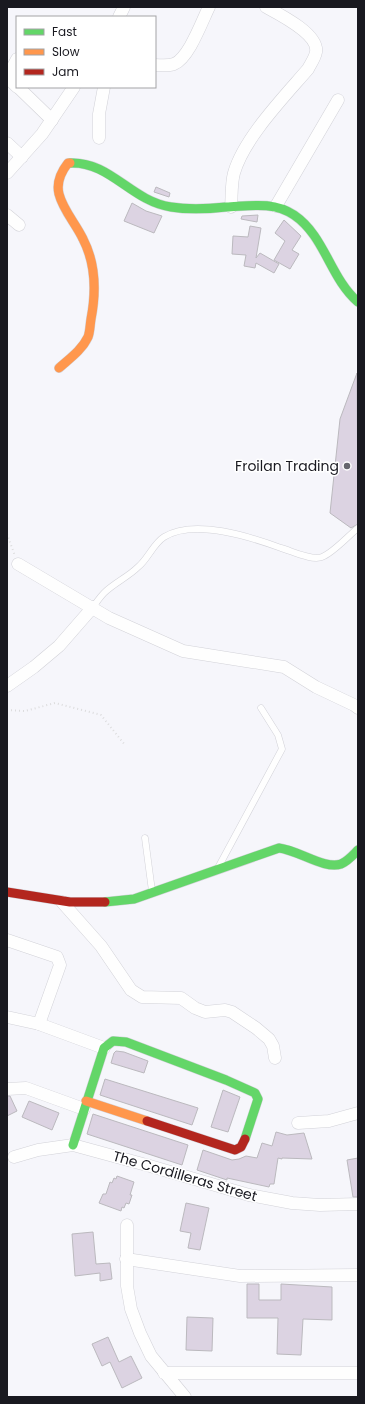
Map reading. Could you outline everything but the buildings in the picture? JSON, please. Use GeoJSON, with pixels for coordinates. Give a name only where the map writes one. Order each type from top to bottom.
{"type":"FeatureCollection","features":[{"type":"Feature","properties":{"kind":"street"},"geometry":{"type":"LineString","coordinates":[[120,16],[124,7]]}},
{"type":"Feature","properties":{"kind":"street"},"geometry":{"type":"LineString","coordinates":[[156,65],[167,66],[175,63],[183,57],[209,7]]}},
{"type":"Feature","properties":{"kind":"street"},"geometry":{"type":"LineString","coordinates":[[231,207],[234,174],[243,154],[266,118],[308,69],[314,60],[316,50],[314,42],[308,34],[266,7]]}},
{"type":"Feature","properties":{"kind":"street"},"geometry":{"type":"LineString","coordinates":[[16,61],[10,72],[12,82],[16,86]]}},
{"type":"Feature","properties":{"kind":"street"},"geometry":{"type":"LineString","coordinates":[[18,88],[52,120]]}},
{"type":"Feature","properties":{"kind":"street"},"geometry":{"type":"LineString","coordinates":[[7,173],[52,120],[73,88]]}},
{"type":"Feature","properties":{"kind":"street"},"geometry":{"type":"LineString","coordinates":[[99,138],[99,114],[104,88]]}},
{"type":"Feature","properties":{"kind":"street"},"geometry":{"type":"LineString","coordinates":[[276,206],[338,100]]}},
{"type":"Feature","properties":{"kind":"street"},"geometry":{"type":"LineString","coordinates":[[7,143],[22,157]]}},
{"type":"Feature","properties":{"kind":"street"},"geometry":{"type":"LineString","coordinates":[[59,368],[72,357],[88,337],[94,297],[89,253],[84,240],[63,204],[58,189],[59,178],[68,163],[76,162],[90,165],[102,170],[135,194],[151,202],[168,207],[186,209],[263,204],[276,206],[294,215],[317,238],[335,273],[349,294],[358,302]]}},
{"type":"Feature","properties":{"kind":"street"},"geometry":{"type":"LineString","coordinates":[[7,215],[19,225]]}},
{"type":"Feature","properties":{"kind":"street"},"geometry":{"type":"LineString","coordinates":[[18,564],[110,618],[183,652],[284,667],[316,687],[358,708]]}},
{"type":"Feature","properties":{"kind":"street"},"geometry":{"type":"LineString","coordinates":[[7,686],[60,646],[93,607]]}},
{"type":"Feature","properties":{"kind":"street"},"geometry":{"type":"LineString","coordinates":[[7,892],[62,902],[92,904],[116,902],[134,899],[279,848],[285,847],[325,863],[334,865],[341,864],[349,859],[358,850]]}},
{"type":"Feature","properties":{"kind":"street"},"geometry":{"type":"LineString","coordinates":[[62,902],[101,946],[135,994],[142,998],[181,998],[195,1008],[205,1012],[225,1010],[232,1012],[256,1028],[269,1039],[273,1046],[275,1058]]}},
{"type":"Feature","properties":{"kind":"street"},"geometry":{"type":"LineString","coordinates":[[7,940],[57,957],[60,965],[39,1024]]}},
{"type":"Feature","properties":{"kind":"street"},"geometry":{"type":"LineString","coordinates":[[7,1017],[39,1024],[104,1048]]}},
{"type":"Feature","properties":{"kind":"street"},"geometry":{"type":"LineString","coordinates":[[7,1089],[26,1088],[85,1105],[235,1150],[243,1144],[257,1102],[257,1096],[252,1091],[126,1042],[113,1041],[104,1048],[85,1105],[73,1145]]}},
{"type":"Feature","properties":{"kind":"street"},"geometry":{"type":"LineString","coordinates":[[298,1123],[329,1121],[358,1113]]}},
{"type":"Feature","properties":{"kind":"street","name":"The Cordilleras Street"},"geometry":{"type":"LineString","coordinates":[[9,1159],[38,1150],[73,1145],[249,1195],[285,1202],[320,1205],[358,1204]]}},
{"type":"Feature","properties":{"kind":"street"},"geometry":{"type":"LineString","coordinates":[[127,1225],[127,1286],[131,1309],[151,1356],[185,1397]]}},
{"type":"Feature","properties":{"kind":"street"},"geometry":{"type":"LineString","coordinates":[[126,1259],[240,1276],[358,1275]]}},
{"type":"Feature","properties":{"kind":"street"},"geometry":{"type":"LineString","coordinates":[[164,1373],[358,1373]]}},
{"type":"Feature","properties":{"kind":"lane"},"geometry":{"type":"LineString","coordinates":[[93,607],[104,593],[139,566],[163,538],[177,531],[226,531],[237,533],[314,558],[322,557],[328,553],[358,528]]}},
{"type":"Feature","properties":{"kind":"lane"},"geometry":{"type":"LineString","coordinates":[[218,869],[282,749],[278,735],[261,708]]}},
{"type":"Feature","properties":{"kind":"lane"},"geometry":{"type":"LineString","coordinates":[[146,838],[152,893]]}},
{"type":"Feature","properties":{"kind":"path"},"geometry":{"type":"LineString","coordinates":[[7,534],[18,564]]}},
{"type":"Feature","properties":{"kind":"path"},"geometry":{"type":"LineString","coordinates":[[7,710],[25,711],[55,703],[102,715],[125,745]]}},
{"type":"Feature","properties":{"kind":"traffic: fast"},"geometry":{"type":"LineString","coordinates":[[70,163],[84,164],[97,168],[144,197],[171,207],[198,209],[261,205],[286,211],[294,215],[305,224],[313,234],[348,292],[358,302]]}},
{"type":"Feature","properties":{"kind":"traffic: fast"},"geometry":{"type":"LineString","coordinates":[[105,902],[134,899],[279,848],[319,862],[335,865],[346,861],[358,850]]}},
{"type":"Feature","properties":{"kind":"traffic: fast"},"geometry":{"type":"LineString","coordinates":[[73,1145],[104,1048],[113,1041],[126,1042],[226,1080],[255,1093],[258,1099],[245,1139]]}},
{"type":"Feature","properties":{"kind":"traffic: slow"},"geometry":{"type":"LineString","coordinates":[[59,368],[79,350],[88,337],[94,299],[93,268],[90,258],[80,233],[63,206],[58,190],[61,174],[65,166],[70,163]]}},
{"type":"Feature","properties":{"kind":"traffic: slow"},"geometry":{"type":"LineString","coordinates":[[86,1101],[147,1121]]}},
{"type":"Feature","properties":{"kind":"traffic: jam"},"geometry":{"type":"LineString","coordinates":[[7,892],[70,902],[105,902]]}},
{"type":"Feature","properties":{"kind":"traffic: jam"},"geometry":{"type":"LineString","coordinates":[[147,1121],[235,1150],[241,1147],[245,1139]]}},
{"type":"Feature","properties":{"kind":"place","name":"Froilan Trading"},"geometry":{"type":"Point","coordinates":[347,466]}}]}
